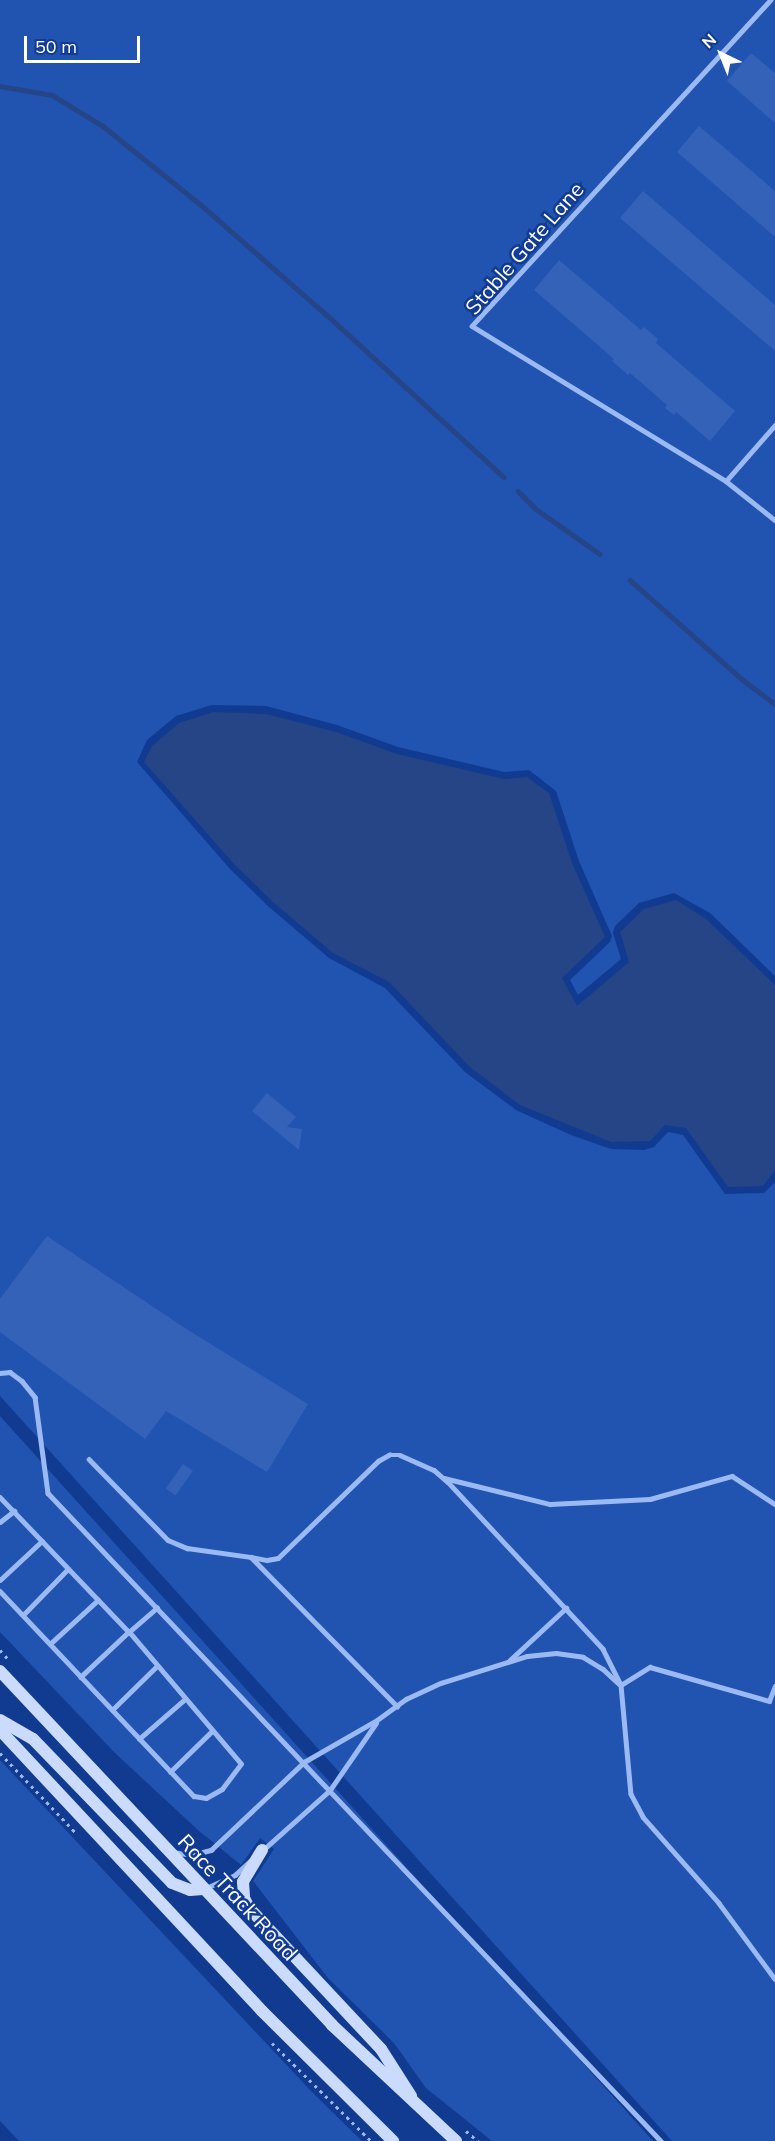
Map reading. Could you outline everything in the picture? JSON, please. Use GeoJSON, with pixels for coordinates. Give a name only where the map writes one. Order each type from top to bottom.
{"type":"FeatureCollection","features":[{"type":"Feature","properties":{"kind":"main road","name":"Race Track Road"},"geometry":{"type":"LineString","coordinates":[[0,1671],[332,2025],[417,2107],[456,2141]]}},
{"type":"Feature","properties":{"kind":"main road"},"geometry":{"type":"LineString","coordinates":[[0,1720],[33,1739],[172,1883],[190,1890],[203,1889]]}},
{"type":"Feature","properties":{"kind":"main road"},"geometry":{"type":"LineString","coordinates":[[0,1730],[262,2011],[393,2141]]}},
{"type":"Feature","properties":{"kind":"main road"},"geometry":{"type":"LineString","coordinates":[[262,1850],[243,1882],[243,1898],[249,1908],[381,2049],[417,2107]]}},
{"type":"Feature","properties":{"kind":"lane"},"geometry":{"type":"LineString","coordinates":[[760,0],[764,8]]}},
{"type":"Feature","properties":{"kind":"lane","name":"Stable Gate Lane"},"geometry":{"type":"LineString","coordinates":[[771,0],[472,326],[726,481],[775,520]]}},
{"type":"Feature","properties":{"kind":"lane"},"geometry":{"type":"LineString","coordinates":[[726,481],[775,425]]}},
{"type":"Feature","properties":{"kind":"lane"},"geometry":{"type":"LineString","coordinates":[[0,1373],[10,1372],[22,1381],[35,1397],[48,1493],[661,2141]]}},
{"type":"Feature","properties":{"kind":"lane"},"geometry":{"type":"LineString","coordinates":[[89,1459],[168,1540],[188,1548],[267,1560],[278,1558],[378,1461],[389,1455],[410,1459],[443,1478],[550,1504],[650,1499],[732,1476],[775,1504]]}},
{"type":"Feature","properties":{"kind":"lane"},"geometry":{"type":"LineString","coordinates":[[443,1478],[603,1649],[621,1685],[631,1794],[635,1802],[643,1817],[719,1903],[775,1979]]}},
{"type":"Feature","properties":{"kind":"lane"},"geometry":{"type":"LineString","coordinates":[[0,1497],[129,1632],[241,1764],[222,1789],[206,1798],[194,1796],[0,1591]]}},
{"type":"Feature","properties":{"kind":"lane"},"geometry":{"type":"LineString","coordinates":[[0,1522],[14,1511]]}},
{"type":"Feature","properties":{"kind":"lane"},"geometry":{"type":"LineString","coordinates":[[0,1580],[42,1541]]}},
{"type":"Feature","properties":{"kind":"lane"},"geometry":{"type":"LineString","coordinates":[[251,1557],[397,1706]]}},
{"type":"Feature","properties":{"kind":"lane"},"geometry":{"type":"LineString","coordinates":[[23,1615],[68,1569]]}},
{"type":"Feature","properties":{"kind":"lane"},"geometry":{"type":"LineString","coordinates":[[50,1644],[98,1600]]}},
{"type":"Feature","properties":{"kind":"lane"},"geometry":{"type":"LineString","coordinates":[[81,1677],[157,1608]]}},
{"type":"Feature","properties":{"kind":"lane"},"geometry":{"type":"LineString","coordinates":[[507,1663],[566,1608]]}},
{"type":"Feature","properties":{"kind":"lane"},"geometry":{"type":"LineString","coordinates":[[169,1851],[191,1854],[211,1850],[304,1762],[397,1706],[441,1683],[527,1656],[556,1653],[583,1657],[603,1669],[621,1685]]}},
{"type":"Feature","properties":{"kind":"lane"},"geometry":{"type":"LineString","coordinates":[[112,1710],[157,1666]]}},
{"type":"Feature","properties":{"kind":"lane"},"geometry":{"type":"LineString","coordinates":[[621,1685],[650,1667],[769,1701],[775,1686]]}},
{"type":"Feature","properties":{"kind":"lane"},"geometry":{"type":"LineString","coordinates":[[139,1738],[185,1699]]}},
{"type":"Feature","properties":{"kind":"lane"},"geometry":{"type":"LineString","coordinates":[[203,1889],[235,1875],[330,1790],[377,1720]]}},
{"type":"Feature","properties":{"kind":"lane"},"geometry":{"type":"LineString","coordinates":[[170,1772],[212,1731]]}},
{"type":"Feature","properties":{"kind":"shaded area"},"geometry":{"type":"Polygon","coordinates":[[[0,0],[775,0],[775,976],[710,913],[674,893],[639,903],[615,926],[613,933],[621,959],[578,995],[570,980],[610,942],[612,936],[579,861],[556,791],[529,770],[504,772],[398,747],[337,725],[266,706],[212,705],[176,716],[147,740],[137,762],[230,869],[269,907],[329,958],[385,988],[465,1072],[516,1110],[571,1135],[611,1149],[644,1150],[654,1147],[668,1132],[683,1135],[725,1194],[764,1193],[775,1182],[775,2141],[672,2141],[0,1396],[0,0]]]}},
{"type":"Feature","properties":{"kind":"shaded area"},"geometry":{"type":"Polygon","coordinates":[[[213,712],[266,714],[336,732],[397,754],[504,779],[527,777],[549,793],[572,863],[605,937],[562,978],[577,1006],[629,962],[620,932],[644,909],[676,900],[706,919],[775,985],[775,1170],[763,1186],[728,1187],[686,1128],[665,1125],[650,1141],[611,1142],[520,1105],[470,1067],[389,982],[333,953],[273,902],[235,865],[144,762],[152,746],[179,723],[213,712]]]}},
{"type":"Feature","properties":{"kind":"shaded area"},"geometry":{"type":"Polygon","coordinates":[[[0,1416],[653,2141],[492,2141],[426,2088],[394,2043],[328,1978],[253,1881],[274,1849],[260,1838],[241,1865],[199,1831],[115,1753],[0,1632],[0,1416]]]}},
{"type":"Feature","properties":{"kind":"shaded area"},"geometry":{"type":"Polygon","coordinates":[[[0,1760],[310,2090],[362,2141],[19,2141],[0,2121],[0,1760]]]}},
{"type":"Feature","properties":{"kind":"building"},"geometry":{"type":"Polygon","coordinates":[[[751,53],[775,73],[775,123],[727,81],[751,53]]]}},
{"type":"Feature","properties":{"kind":"building"},"geometry":{"type":"Polygon","coordinates":[[[699,126],[775,191],[775,237],[677,152],[699,126]]]}},
{"type":"Feature","properties":{"kind":"building"},"geometry":{"type":"Polygon","coordinates":[[[643,191],[775,305],[775,351],[620,218],[643,191]]]}},
{"type":"Feature","properties":{"kind":"building"},"geometry":{"type":"Polygon","coordinates":[[[559,260],[641,330],[644,327],[658,339],[656,343],[735,411],[710,441],[676,412],[674,415],[665,408],[667,405],[630,373],[628,375],[612,361],[614,359],[534,290],[559,260]]]}},
{"type":"Feature","properties":{"kind":"building"},"geometry":{"type":"Polygon","coordinates":[[[267,1093],[296,1117],[287,1127],[302,1129],[299,1150],[252,1111],[267,1093]]]}},
{"type":"Feature","properties":{"kind":"building"},"geometry":{"type":"Polygon","coordinates":[[[47,1236],[188,1330],[308,1404],[267,1472],[166,1411],[145,1439],[0,1332],[0,1299],[47,1236]]]}},
{"type":"Feature","properties":{"kind":"building"},"geometry":{"type":"Polygon","coordinates":[[[183,1464],[193,1471],[176,1495],[166,1489],[183,1464]]]}},
{"type":"Feature","properties":{"kind":"waterway"},"geometry":{"type":"LineString","coordinates":[[0,86],[52,95],[103,126],[200,204],[327,315],[504,477]]}},
{"type":"Feature","properties":{"kind":"waterway"},"geometry":{"type":"LineString","coordinates":[[518,491],[536,509],[600,554]]}},
{"type":"Feature","properties":{"kind":"waterway"},"geometry":{"type":"LineString","coordinates":[[630,580],[743,680],[775,704]]}}]}
